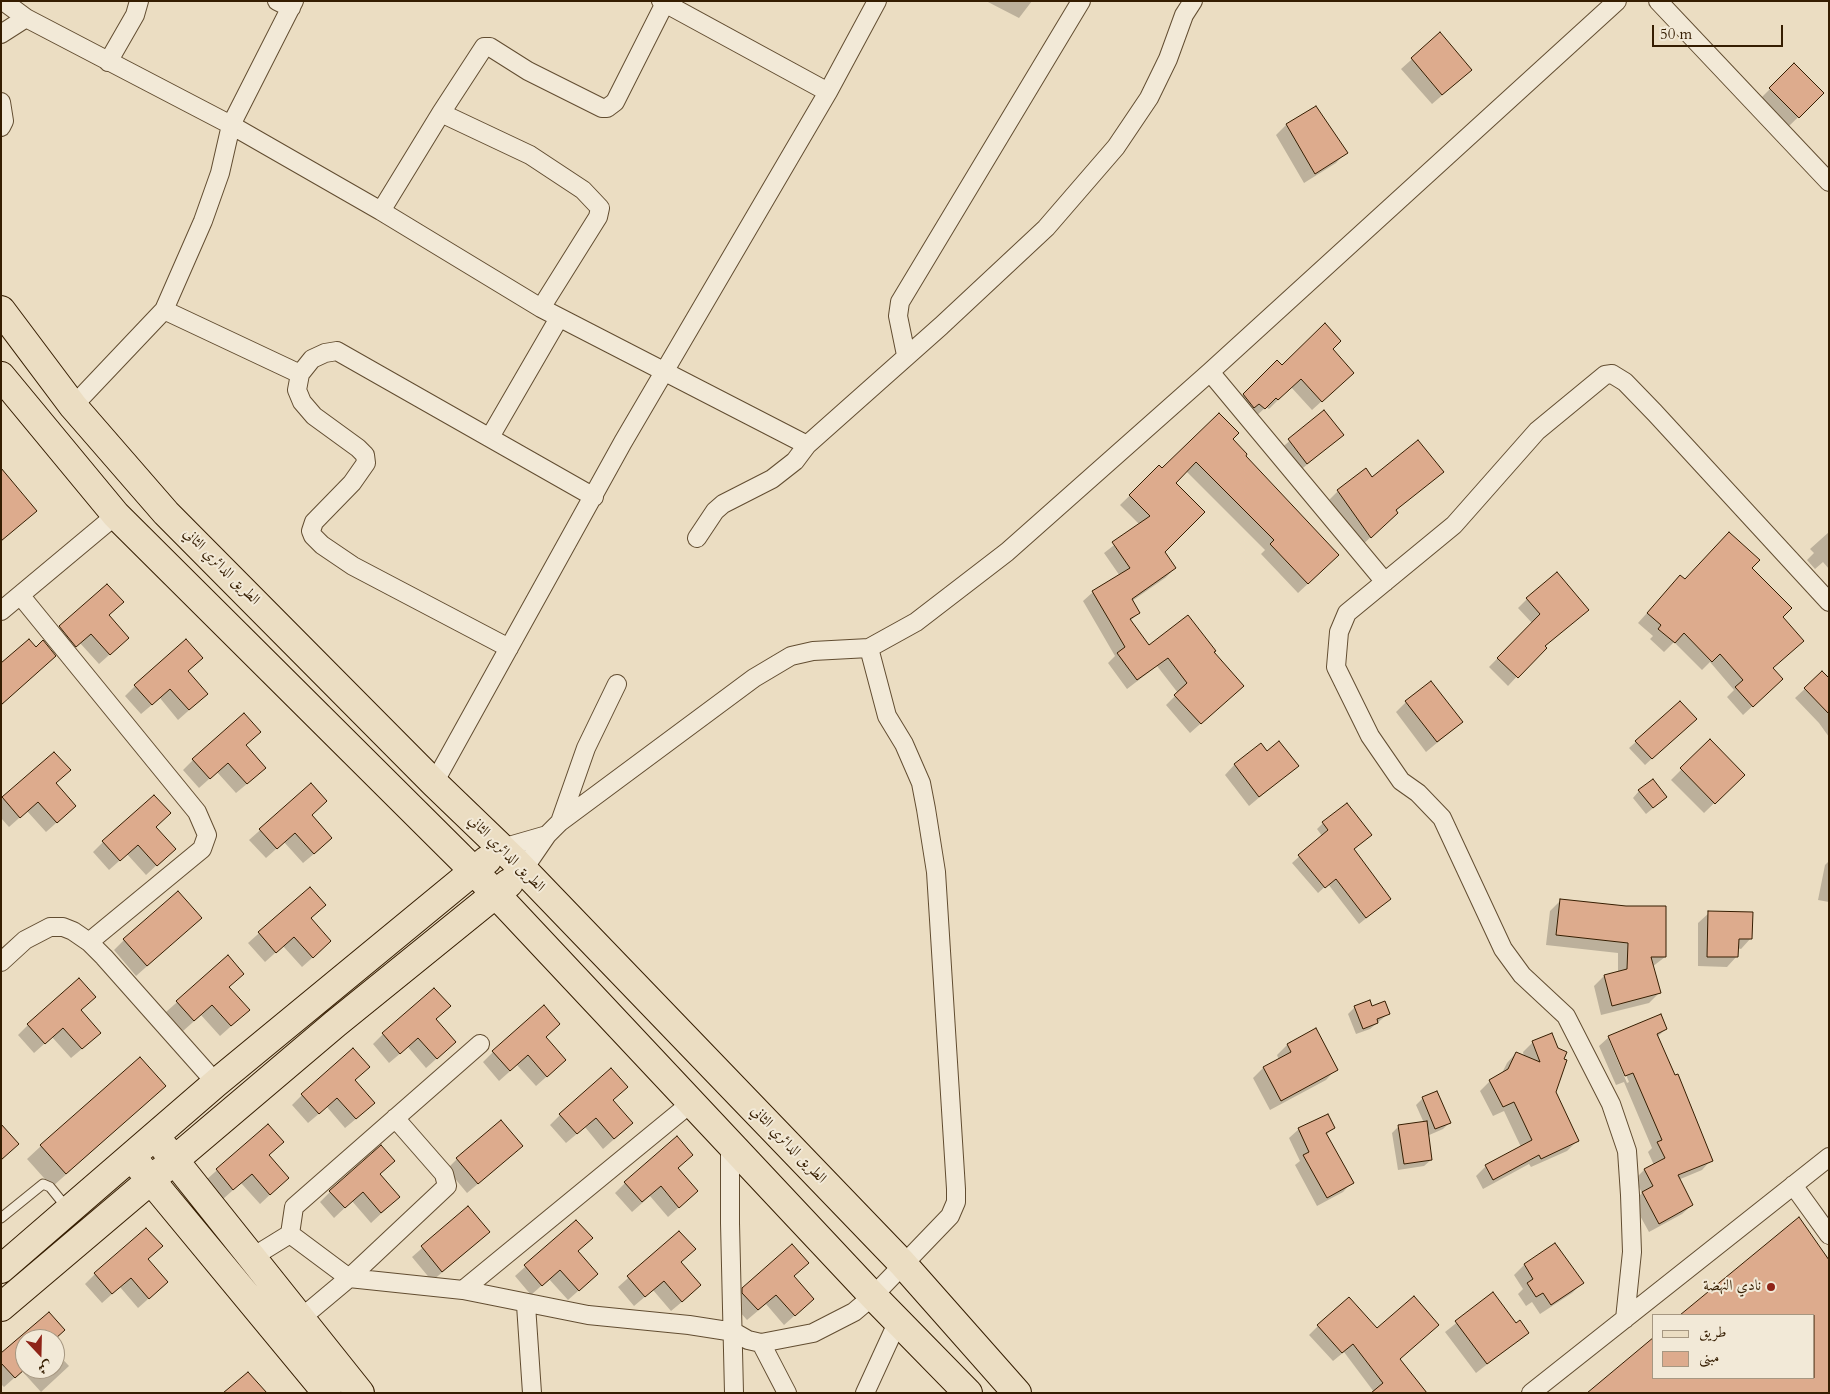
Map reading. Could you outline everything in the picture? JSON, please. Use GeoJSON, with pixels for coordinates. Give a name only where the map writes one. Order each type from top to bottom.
{"type":"FeatureCollection","features":[{"type":"Feature","properties":{"kind":"main road","name":"الطريق الدائري الثاني"},"geometry":{"type":"LineString","coordinates":[[1,310],[73,406],[166,513],[285,630],[434,783],[502,848],[902,1263],[1018,1393]]}},
{"type":"Feature","properties":{"kind":"main road"},"geometry":{"type":"LineString","coordinates":[[1,376],[116,515],[474,871],[873,1296],[968,1393]]}},
{"type":"Feature","properties":{"kind":"main road"},"geometry":{"type":"LineString","coordinates":[[1,1269],[216,1083],[502,848]]}},
{"type":"Feature","properties":{"kind":"main road"},"geometry":{"type":"LineString","coordinates":[[1,1307],[152,1180],[174,1159],[523,870]]}},
{"type":"Feature","properties":{"kind":"main road"},"geometry":{"type":"LineString","coordinates":[[155,1136],[360,1393]]}},
{"type":"Feature","properties":{"kind":"main road"},"geometry":{"type":"LineString","coordinates":[[131,1157],[327,1393]]}},
{"type":"Feature","properties":{"kind":"street"},"geometry":{"type":"LineString","coordinates":[[3,1],[26,18],[231,125],[381,211],[559,318],[807,445]]}},
{"type":"Feature","properties":{"kind":"street"},"geometry":{"type":"LineString","coordinates":[[108,62],[134,15],[139,1]]}},
{"type":"Feature","properties":{"kind":"street"},"geometry":{"type":"LineString","coordinates":[[434,783],[623,442],[828,92],[877,1]]}},
{"type":"Feature","properties":{"kind":"street"},"geometry":{"type":"LineString","coordinates":[[906,355],[898,316],[900,302],[1081,1]]}},
{"type":"Feature","properties":{"kind":"street"},"geometry":{"type":"LineString","coordinates":[[696,538],[715,511],[723,504],[772,479],[795,461],[807,445],[906,355],[941,326],[1046,228],[1116,148],[1149,98],[1168,59],[1184,15],[1192,1]]}},
{"type":"Feature","properties":{"kind":"street"},"geometry":{"type":"LineString","coordinates":[[523,870],[547,835],[560,822],[754,678],[791,656],[813,651],[869,648],[916,622],[1008,552],[1210,372],[1617,1]]}},
{"type":"Feature","properties":{"kind":"street"},"geometry":{"type":"LineString","coordinates":[[1658,1],[1829,182]]}},
{"type":"Feature","properties":{"kind":"street"},"geometry":{"type":"LineString","coordinates":[[381,211],[441,113],[486,46],[528,71],[602,108],[612,106],[664,2],[828,92]]}},
{"type":"Feature","properties":{"kind":"street"},"geometry":{"type":"LineString","coordinates":[[73,406],[164,310],[204,220],[220,173],[231,125],[287,3]]}},
{"type":"Feature","properties":{"kind":"street"},"geometry":{"type":"LineString","coordinates":[[1,34],[26,18]]}},
{"type":"Feature","properties":{"kind":"street"},"geometry":{"type":"LineString","coordinates":[[1,102],[4,121],[1,126]]}},
{"type":"Feature","properties":{"kind":"street"},"geometry":{"type":"LineString","coordinates":[[441,113],[530,155],[583,190],[600,208],[598,217],[541,308]]}},
{"type":"Feature","properties":{"kind":"street"},"geometry":{"type":"LineString","coordinates":[[164,310],[300,374]]}},
{"type":"Feature","properties":{"kind":"street"},"geometry":{"type":"LineString","coordinates":[[490,437],[559,318]]}},
{"type":"Feature","properties":{"kind":"street"},"geometry":{"type":"LineString","coordinates":[[509,648],[353,566],[312,536],[310,531],[314,522],[352,483],[366,463],[365,455],[358,448],[314,416],[302,402],[297,390],[300,374],[312,359],[324,352],[337,351],[594,497]]}},
{"type":"Feature","properties":{"kind":"street"},"geometry":{"type":"LineString","coordinates":[[1210,372],[1385,582]]}},
{"type":"Feature","properties":{"kind":"street"},"geometry":{"type":"LineString","coordinates":[[1625,1319],[1632,1252],[1630,1186],[1627,1152],[1610,1104],[1566,1016],[1522,975],[1504,949],[1442,818],[1418,793],[1401,781],[1370,736],[1336,667],[1339,632],[1348,613],[1454,524],[1537,431],[1605,375],[1612,374],[1625,382],[1656,413],[1829,602]]}},
{"type":"Feature","properties":{"kind":"street"},"geometry":{"type":"LineString","coordinates":[[1,611],[116,515]]}},
{"type":"Feature","properties":{"kind":"street"},"geometry":{"type":"LineString","coordinates":[[20,595],[197,812],[207,835],[202,850],[89,942]]}},
{"type":"Feature","properties":{"kind":"street"},"geometry":{"type":"LineString","coordinates":[[290,1234],[349,1278],[463,1290],[588,1315],[689,1325],[734,1332],[748,1340],[760,1343],[813,1333],[854,1312],[873,1296],[902,1263],[950,1216],[956,1202],[956,1189],[936,872],[926,809],[921,783],[904,744],[887,716],[869,648]]}},
{"type":"Feature","properties":{"kind":"street"},"geometry":{"type":"LineString","coordinates":[[560,822],[586,748],[616,684]]}},
{"type":"Feature","properties":{"kind":"street"},"geometry":{"type":"LineString","coordinates":[[502,848],[547,835]]}},
{"type":"Feature","properties":{"kind":"street"},"geometry":{"type":"LineString","coordinates":[[1,962],[25,940],[50,927],[63,927],[89,942],[216,1083]]}},
{"type":"Feature","properties":{"kind":"street"},"geometry":{"type":"LineString","coordinates":[[251,1258],[290,1234],[294,1207],[480,1044]]}},
{"type":"Feature","properties":{"kind":"street"},"geometry":{"type":"LineString","coordinates":[[463,1290],[691,1103]]}},
{"type":"Feature","properties":{"kind":"street"},"geometry":{"type":"LineString","coordinates":[[300,1319],[349,1278],[447,1186],[444,1174],[395,1118]]}},
{"type":"Feature","properties":{"kind":"street"},"geometry":{"type":"LineString","coordinates":[[730,1144],[734,1393]]}},
{"type":"Feature","properties":{"kind":"street"},"geometry":{"type":"LineString","coordinates":[[1531,1393],[1829,1157]]}},
{"type":"Feature","properties":{"kind":"street"},"geometry":{"type":"LineString","coordinates":[[1793,1185],[1829,1235]]}},
{"type":"Feature","properties":{"kind":"street"},"geometry":{"type":"LineString","coordinates":[[526,1304],[532,1393]]}},
{"type":"Feature","properties":{"kind":"street"},"geometry":{"type":"LineString","coordinates":[[866,1393],[898,1321]]}},
{"type":"Feature","properties":{"kind":"street"},"geometry":{"type":"LineString","coordinates":[[760,1343],[787,1393]]}},
{"type":"Feature","properties":{"kind":"lane"},"geometry":{"type":"LineString","coordinates":[[1,1218],[43,1184],[50,1187],[69,1210]]}},
{"type":"Feature","properties":{"kind":"building"},"geometry":{"type":"Polygon","coordinates":[[[1440,32],[1472,70],[1442,95],[1411,58],[1440,32]]]}},
{"type":"Feature","properties":{"kind":"building"},"geometry":{"type":"Polygon","coordinates":[[[1794,63],[1824,93],[1799,118],[1769,88],[1794,63]]]}},
{"type":"Feature","properties":{"kind":"building"},"geometry":{"type":"Polygon","coordinates":[[[1316,106],[1348,153],[1315,174],[1286,124],[1316,106]]]}},
{"type":"Feature","properties":{"kind":"building"},"geometry":{"type":"Polygon","coordinates":[[[1325,323],[1341,341],[1333,349],[1354,373],[1322,402],[1301,379],[1265,409],[1259,404],[1254,408],[1243,394],[1277,360],[1282,365],[1325,323]]]}},
{"type":"Feature","properties":{"kind":"building"},"geometry":{"type":"Polygon","coordinates":[[[1324,410],[1344,435],[1307,464],[1288,439],[1324,410]]]}},
{"type":"Feature","properties":{"kind":"building"},"geometry":{"type":"Polygon","coordinates":[[[1219,413],[1239,433],[1233,439],[1247,454],[1246,456],[1339,555],[1308,584],[1270,544],[1274,540],[1196,462],[1176,483],[1205,512],[1165,552],[1176,568],[1132,599],[1140,613],[1130,619],[1149,645],[1188,615],[1216,651],[1214,652],[1244,686],[1201,724],[1174,695],[1187,683],[1168,658],[1137,680],[1117,653],[1125,647],[1092,591],[1130,568],[1112,542],[1150,516],[1129,495],[1159,465],[1162,468],[1219,413]]]}},
{"type":"Feature","properties":{"kind":"building"},"geometry":{"type":"Polygon","coordinates":[[[1418,440],[1444,472],[1396,510],[1398,513],[1371,538],[1337,490],[1366,468],[1372,477],[1418,440]]]}},
{"type":"Feature","properties":{"kind":"building"},"geometry":{"type":"Polygon","coordinates":[[[1,468],[37,511],[1,541],[1,468]]]}},
{"type":"Feature","properties":{"kind":"building"},"geometry":{"type":"Polygon","coordinates":[[[1729,532],[1760,560],[1752,568],[1792,608],[1783,617],[1804,641],[1773,668],[1783,679],[1753,707],[1735,687],[1743,680],[1720,654],[1712,662],[1684,633],[1675,643],[1658,629],[1661,625],[1647,613],[1680,575],[1685,579],[1729,532]]]}},
{"type":"Feature","properties":{"kind":"building"},"geometry":{"type":"Polygon","coordinates":[[[1557,572],[1589,610],[1545,646],[1547,648],[1518,678],[1497,658],[1540,614],[1526,598],[1557,572]]]}},
{"type":"Feature","properties":{"kind":"building"},"geometry":{"type":"Polygon","coordinates":[[[107,584],[124,602],[109,615],[129,638],[110,655],[91,634],[76,647],[59,626],[107,584]]]}},
{"type":"Feature","properties":{"kind":"building"},"geometry":{"type":"Polygon","coordinates":[[[29,639],[36,647],[43,640],[56,656],[1,705],[1,663],[29,639]]]}},
{"type":"Feature","properties":{"kind":"building"},"geometry":{"type":"Polygon","coordinates":[[[186,639],[203,658],[188,671],[208,694],[189,710],[170,689],[152,705],[134,685],[186,639]]]}},
{"type":"Feature","properties":{"kind":"building"},"geometry":{"type":"Polygon","coordinates":[[[1822,671],[1829,678],[1829,714],[1804,688],[1822,671]]]}},
{"type":"Feature","properties":{"kind":"building"},"geometry":{"type":"Polygon","coordinates":[[[1431,681],[1463,722],[1437,742],[1405,701],[1431,681]]]}},
{"type":"Feature","properties":{"kind":"building"},"geometry":{"type":"Polygon","coordinates":[[[1680,701],[1697,719],[1652,759],[1635,741],[1680,701]]]}},
{"type":"Feature","properties":{"kind":"building"},"geometry":{"type":"Polygon","coordinates":[[[244,713],[261,732],[246,745],[266,768],[247,784],[228,763],[210,779],[192,759],[244,713]]]}},
{"type":"Feature","properties":{"kind":"building"},"geometry":{"type":"Polygon","coordinates":[[[1710,739],[1745,775],[1715,804],[1680,768],[1710,739]]]}},
{"type":"Feature","properties":{"kind":"building"},"geometry":{"type":"Polygon","coordinates":[[[1279,741],[1299,766],[1259,797],[1234,764],[1261,743],[1267,751],[1279,741]]]}},
{"type":"Feature","properties":{"kind":"building"},"geometry":{"type":"Polygon","coordinates":[[[54,752],[71,770],[56,783],[76,806],[57,823],[38,802],[20,818],[2,797],[54,752]]]}},
{"type":"Feature","properties":{"kind":"building"},"geometry":{"type":"Polygon","coordinates":[[[1653,779],[1667,797],[1653,808],[1638,790],[1653,779]]]}},
{"type":"Feature","properties":{"kind":"building"},"geometry":{"type":"Polygon","coordinates":[[[311,783],[327,801],[312,815],[332,838],[314,854],[295,833],[277,849],[259,829],[311,783]]]}},
{"type":"Feature","properties":{"kind":"building"},"geometry":{"type":"Polygon","coordinates":[[[154,795],[171,813],[156,827],[176,849],[157,866],[138,845],[120,861],[102,841],[154,795]]]}},
{"type":"Feature","properties":{"kind":"building"},"geometry":{"type":"Polygon","coordinates":[[[1347,803],[1372,835],[1354,849],[1391,899],[1366,918],[1336,879],[1325,888],[1298,855],[1328,830],[1322,822],[1347,803]]]}},
{"type":"Feature","properties":{"kind":"building"},"geometry":{"type":"Polygon","coordinates":[[[310,887],[326,905],[311,918],[331,941],[313,958],[294,937],[276,953],[258,932],[310,887]]]}},
{"type":"Feature","properties":{"kind":"building"},"geometry":{"type":"Polygon","coordinates":[[[178,891],[202,918],[147,966],[123,939],[178,891]]]}},
{"type":"Feature","properties":{"kind":"building"},"geometry":{"type":"Polygon","coordinates":[[[1560,899],[1626,906],[1666,906],[1666,957],[1651,957],[1661,993],[1612,1006],[1604,975],[1627,969],[1628,943],[1556,935],[1560,899]]]}},
{"type":"Feature","properties":{"kind":"building"},"geometry":{"type":"Polygon","coordinates":[[[1708,911],[1753,912],[1752,939],[1739,939],[1738,957],[1707,957],[1708,911]]]}},
{"type":"Feature","properties":{"kind":"building"},"geometry":{"type":"Polygon","coordinates":[[[228,955],[244,974],[229,987],[250,1010],[231,1026],[212,1005],[194,1021],[176,1001],[228,955]]]}},
{"type":"Feature","properties":{"kind":"building"},"geometry":{"type":"Polygon","coordinates":[[[79,978],[96,997],[81,1010],[101,1033],[82,1049],[63,1028],[45,1044],[27,1024],[79,978]]]}},
{"type":"Feature","properties":{"kind":"building"},"geometry":{"type":"Polygon","coordinates":[[[434,988],[451,1006],[436,1019],[456,1042],[437,1059],[418,1038],[400,1054],[382,1033],[434,988]]]}},
{"type":"Feature","properties":{"kind":"building"},"geometry":{"type":"Polygon","coordinates":[[[1370,1000],[1372,1006],[1385,1001],[1390,1014],[1377,1019],[1378,1023],[1363,1029],[1354,1006],[1370,1000]]]}},
{"type":"Feature","properties":{"kind":"building"},"geometry":{"type":"Polygon","coordinates":[[[544,1005],[560,1024],[546,1037],[566,1060],[547,1077],[528,1055],[510,1071],[492,1051],[544,1005]]]}},
{"type":"Feature","properties":{"kind":"building"},"geometry":{"type":"Polygon","coordinates":[[[1661,1014],[1667,1029],[1657,1034],[1675,1075],[1678,1074],[1713,1161],[1678,1175],[1693,1205],[1659,1224],[1642,1192],[1653,1186],[1644,1169],[1665,1158],[1657,1142],[1662,1140],[1633,1073],[1625,1076],[1608,1036],[1661,1014]]]}},
{"type":"Feature","properties":{"kind":"building"},"geometry":{"type":"Polygon","coordinates":[[[1316,1028],[1338,1070],[1281,1101],[1263,1067],[1291,1052],[1287,1044],[1316,1028]]]}},
{"type":"Feature","properties":{"kind":"building"},"geometry":{"type":"Polygon","coordinates":[[[1552,1033],[1558,1048],[1567,1052],[1564,1059],[1567,1060],[1556,1092],[1579,1141],[1541,1159],[1539,1155],[1493,1180],[1485,1165],[1532,1140],[1514,1102],[1503,1107],[1489,1080],[1508,1069],[1516,1052],[1540,1062],[1532,1041],[1552,1033]]]}},
{"type":"Feature","properties":{"kind":"building"},"geometry":{"type":"Polygon","coordinates":[[[353,1048],[370,1067],[355,1080],[375,1103],[356,1119],[337,1098],[319,1114],[301,1094],[353,1048]]]}},
{"type":"Feature","properties":{"kind":"building"},"geometry":{"type":"Polygon","coordinates":[[[140,1057],[166,1086],[66,1174],[40,1145],[140,1057]]]}},
{"type":"Feature","properties":{"kind":"building"},"geometry":{"type":"Polygon","coordinates":[[[611,1068],[628,1087],[613,1100],[633,1123],[614,1139],[596,1118],[577,1134],[559,1114],[611,1068]]]}},
{"type":"Feature","properties":{"kind":"building"},"geometry":{"type":"Polygon","coordinates":[[[1437,1091],[1451,1123],[1435,1129],[1422,1097],[1437,1091]]]}},
{"type":"Feature","properties":{"kind":"building"},"geometry":{"type":"Polygon","coordinates":[[[1328,1114],[1335,1128],[1326,1133],[1354,1183],[1327,1198],[1303,1155],[1309,1152],[1298,1128],[1328,1114]]]}},
{"type":"Feature","properties":{"kind":"building"},"geometry":{"type":"Polygon","coordinates":[[[501,1120],[523,1146],[478,1184],[456,1158],[501,1120]]]}},
{"type":"Feature","properties":{"kind":"building"},"geometry":{"type":"Polygon","coordinates":[[[1427,1121],[1432,1160],[1404,1164],[1398,1125],[1427,1121]]]}},
{"type":"Feature","properties":{"kind":"building"},"geometry":{"type":"Polygon","coordinates":[[[1,1124],[19,1144],[1,1160],[1,1124]]]}},
{"type":"Feature","properties":{"kind":"building"},"geometry":{"type":"Polygon","coordinates":[[[268,1124],[284,1142],[269,1155],[289,1178],[270,1195],[252,1174],[233,1190],[216,1169],[268,1124]]]}},
{"type":"Feature","properties":{"kind":"building"},"geometry":{"type":"Polygon","coordinates":[[[677,1136],[693,1155],[678,1168],[698,1191],[679,1208],[661,1186],[642,1202],[624,1182],[677,1136]]]}},
{"type":"Feature","properties":{"kind":"building"},"geometry":{"type":"Polygon","coordinates":[[[381,1145],[395,1161],[380,1174],[400,1197],[381,1213],[363,1192],[345,1208],[329,1191],[381,1145]]]}},
{"type":"Feature","properties":{"kind":"building"},"geometry":{"type":"Polygon","coordinates":[[[468,1206],[490,1232],[442,1272],[421,1246],[468,1206]]]}},
{"type":"Feature","properties":{"kind":"building","name":"نادي النهضة"},"geometry":{"type":"Polygon","coordinates":[[[1799,1217],[1829,1260],[1829,1393],[1587,1393],[1652,1339],[1652,1379],[1815,1379],[1815,1314],[1681,1314],[1799,1217]]]}},
{"type":"Feature","properties":{"kind":"building"},"geometry":{"type":"Polygon","coordinates":[[[576,1220],[593,1238],[578,1251],[598,1274],[579,1291],[560,1270],[542,1286],[524,1265],[576,1220]]]}},
{"type":"Feature","properties":{"kind":"building"},"geometry":{"type":"Polygon","coordinates":[[[146,1228],[163,1246],[148,1259],[168,1282],[149,1299],[131,1278],[112,1294],[94,1273],[146,1228]]]}},
{"type":"Feature","properties":{"kind":"building"},"geometry":{"type":"Polygon","coordinates":[[[679,1231],[696,1249],[681,1262],[701,1285],[682,1302],[664,1281],[645,1297],[627,1276],[679,1231]]]}},
{"type":"Feature","properties":{"kind":"building"},"geometry":{"type":"Polygon","coordinates":[[[1555,1243],[1584,1283],[1551,1305],[1543,1293],[1536,1297],[1527,1283],[1533,1279],[1524,1264],[1555,1243]]]}},
{"type":"Feature","properties":{"kind":"building"},"geometry":{"type":"Polygon","coordinates":[[[792,1244],[809,1263],[794,1276],[814,1299],[795,1316],[776,1295],[758,1310],[742,1293],[742,1288],[792,1244]]]}},
{"type":"Feature","properties":{"kind":"building"},"geometry":{"type":"Polygon","coordinates":[[[1493,1292],[1516,1323],[1520,1320],[1529,1333],[1487,1364],[1455,1321],[1493,1292]]]}},
{"type":"Feature","properties":{"kind":"building"},"geometry":{"type":"Polygon","coordinates":[[[1414,1296],[1439,1325],[1400,1359],[1427,1393],[1371,1393],[1383,1383],[1353,1344],[1342,1353],[1317,1325],[1349,1297],[1377,1328],[1414,1296]]]}},
{"type":"Feature","properties":{"kind":"building"},"geometry":{"type":"Polygon","coordinates":[[[49,1312],[64,1329],[29,1329],[49,1312]]]}},
{"type":"Feature","properties":{"kind":"building"},"geometry":{"type":"Polygon","coordinates":[[[15,1341],[15,1378],[1,1363],[1,1353],[15,1341]]]}},
{"type":"Feature","properties":{"kind":"building"},"geometry":{"type":"Polygon","coordinates":[[[248,1372],[267,1393],[223,1393],[248,1372]]]}},
{"type":"Feature","properties":{"kind":"place","name":"نادي النهضة"},"geometry":{"type":"Point","coordinates":[1771,1287]}}]}
